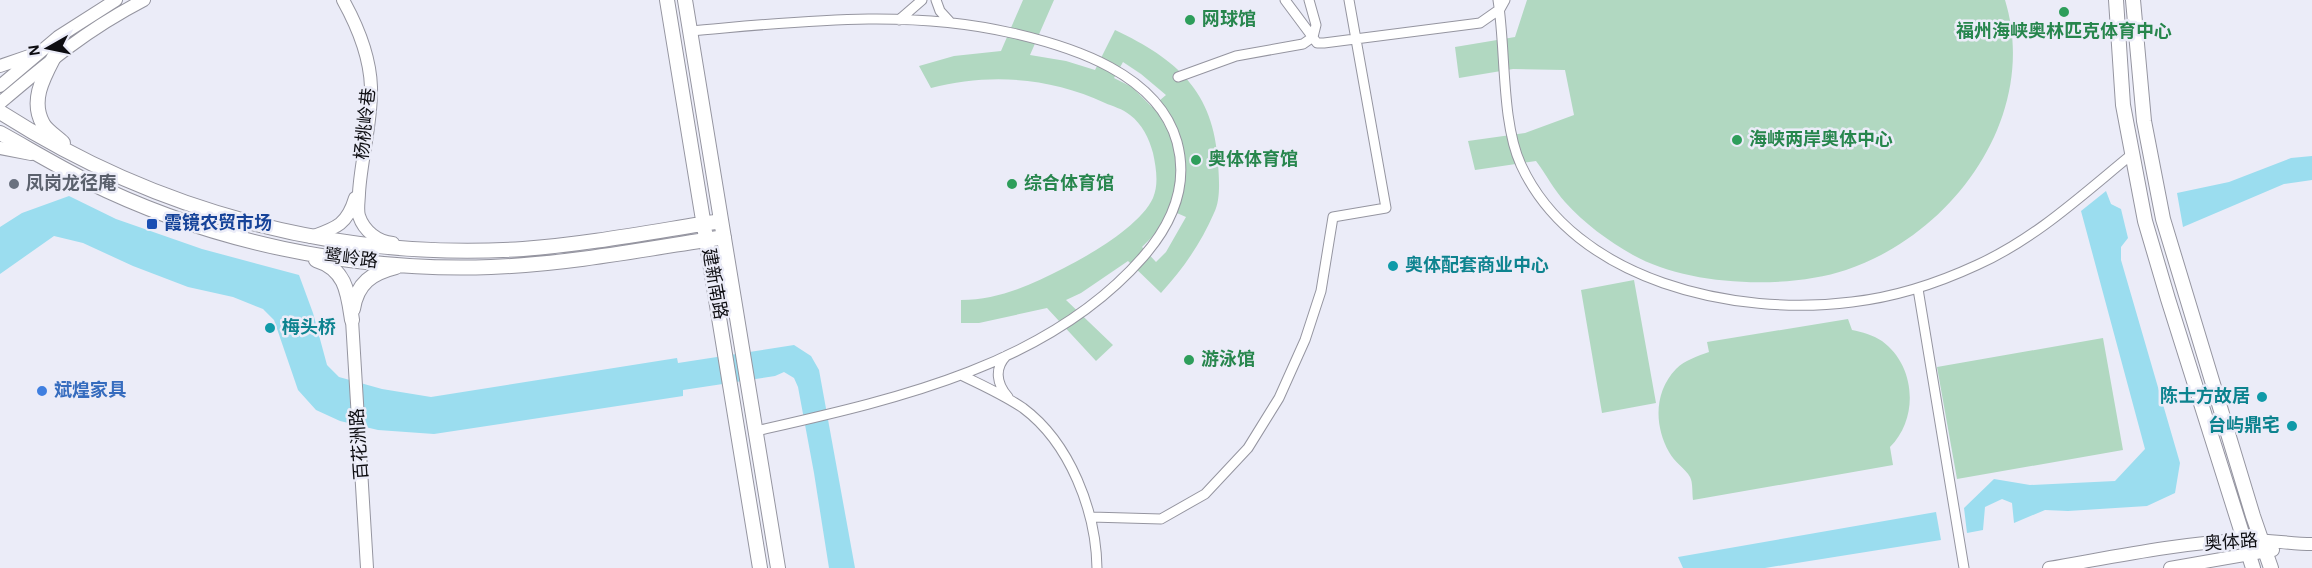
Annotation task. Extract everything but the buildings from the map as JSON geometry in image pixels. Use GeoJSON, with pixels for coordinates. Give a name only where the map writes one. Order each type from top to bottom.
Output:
{"type":"FeatureCollection","features":[{"type":"Feature","properties":{"kind":"main road","name":"建新南路"},"geometry":{"type":"LineString","coordinates":[[666,0],[760,568]]}},
{"type":"Feature","properties":{"kind":"main road","name":"建新南路"},"geometry":{"type":"LineString","coordinates":[[685,0],[778,568]]}},
{"type":"Feature","properties":{"kind":"main road"},"geometry":{"type":"LineString","coordinates":[[2116,0],[2121,82],[2131,155],[2142,206],[2157,264],[2250,561]]}},
{"type":"Feature","properties":{"kind":"main road"},"geometry":{"type":"LineString","coordinates":[[2133,0],[2144,121],[2163,219],[2271,568]]}},
{"type":"Feature","properties":{"kind":"main road"},"geometry":{"type":"LineString","coordinates":[[47,54],[37,95],[43,124],[83,161]]}},
{"type":"Feature","properties":{"kind":"main road","name":"鹭岭路"},"geometry":{"type":"LineString","coordinates":[[0,112],[83,161],[177,201],[226,217],[310,237],[363,245],[439,250],[526,249],[721,221]]}},
{"type":"Feature","properties":{"kind":"main road","name":"鹭岭路"},"geometry":{"type":"LineString","coordinates":[[0,132],[88,182],[156,210],[231,236],[335,258],[403,265],[457,267],[525,265],[611,255],[724,237]]}},
{"type":"Feature","properties":{"kind":"main road"},"geometry":{"type":"LineString","coordinates":[[286,249],[292,255],[324,262],[339,273],[347,287],[352,320]]}},
{"type":"Feature","properties":{"kind":"main road"},"geometry":{"type":"LineString","coordinates":[[352,320],[355,300],[364,282],[375,274],[403,265]]}},
{"type":"Feature","properties":{"kind":"street"},"geometry":{"type":"LineString","coordinates":[[0,102],[70,29],[116,0]]}},
{"type":"Feature","properties":{"kind":"street"},"geometry":{"type":"LineString","coordinates":[[0,86],[47,54],[144,0]]}},
{"type":"Feature","properties":{"kind":"street","name":"杨桃岭巷"},"geometry":{"type":"LineString","coordinates":[[343,0],[363,42],[371,86],[370,113],[360,182]]}},
{"type":"Feature","properties":{"kind":"street"},"geometry":{"type":"LineString","coordinates":[[899,20],[921,0]]}},
{"type":"Feature","properties":{"kind":"street"},"geometry":{"type":"LineString","coordinates":[[936,0],[940,11],[951,23]]}},
{"type":"Feature","properties":{"kind":"street"},"geometry":{"type":"LineString","coordinates":[[1285,0],[1317,43],[1480,23],[1505,0]]}},
{"type":"Feature","properties":{"kind":"street"},"geometry":{"type":"LineString","coordinates":[[1178,77],[1236,56],[1303,44],[1313,37],[1316,25],[1309,0]]}},
{"type":"Feature","properties":{"kind":"street"},"geometry":{"type":"LineString","coordinates":[[1091,517],[1161,519],[1205,494],[1248,447],[1279,398],[1305,340],[1321,291],[1333,217],[1386,208],[1349,0]]}},
{"type":"Feature","properties":{"kind":"street"},"geometry":{"type":"LineString","coordinates":[[1499,5],[1510,125],[1514,144],[1521,166],[1554,213],[1577,236],[1597,250],[1657,281],[1705,295],[1754,303],[1803,306],[1869,300],[1918,289],[2009,249],[2048,223],[2131,155]]}},
{"type":"Feature","properties":{"kind":"street"},"geometry":{"type":"LineString","coordinates":[[690,32],[811,20],[899,20],[951,23],[1011,32],[1057,46],[1106,66],[1132,82],[1158,105],[1171,124],[1180,153],[1181,182],[1175,209],[1151,248],[1131,271],[1091,305],[1037,340],[961,375],[849,410],[756,431]]}},
{"type":"Feature","properties":{"kind":"street"},"geometry":{"type":"LineString","coordinates":[[0,66],[47,54]]}},
{"type":"Feature","properties":{"kind":"street"},"geometry":{"type":"LineString","coordinates":[[0,148],[39,155]]}},
{"type":"Feature","properties":{"kind":"street"},"geometry":{"type":"LineString","coordinates":[[310,237],[343,223],[351,212],[360,182]]}},
{"type":"Feature","properties":{"kind":"street"},"geometry":{"type":"LineString","coordinates":[[360,182],[359,218],[371,235],[382,242],[418,245],[439,250]]}},
{"type":"Feature","properties":{"kind":"street"},"geometry":{"type":"LineString","coordinates":[[1918,289],[1964,568]]}},
{"type":"Feature","properties":{"kind":"street","name":"百花洲路"},"geometry":{"type":"LineString","coordinates":[[352,320],[367,568]]}},
{"type":"Feature","properties":{"kind":"street"},"geometry":{"type":"LineString","coordinates":[[1007,355],[1000,366],[998,379],[1002,391],[1009,399]]}},
{"type":"Feature","properties":{"kind":"street"},"geometry":{"type":"LineString","coordinates":[[961,375],[1009,399],[1032,416],[1061,451],[1077,479],[1091,517],[1097,568]]}},
{"type":"Feature","properties":{"kind":"street","name":"奥体路"},"geometry":{"type":"LineString","coordinates":[[2049,568],[2164,549],[2244,540],[2264,546],[2312,544]]}},
{"type":"Feature","properties":{"kind":"street","name":"奥体路"},"geometry":{"type":"LineString","coordinates":[[2170,568],[2250,561],[2264,546]]}},
{"type":"Feature","properties":{"kind":"green space"},"geometry":{"type":"Polygon","coordinates":[[[1023,0],[1054,0],[1030,55],[1066,61],[1095,70],[1115,30],[1157,53],[1174,66],[1200,97],[1209,116],[1218,163],[1218,202],[1203,235],[1177,275],[1161,293],[1128,261],[1081,293],[1066,300],[1113,345],[1096,361],[1047,308],[979,323],[961,323],[961,300],[988,297],[1027,286],[1087,255],[1138,219],[1153,198],[1156,187],[1155,164],[1149,142],[1138,123],[1124,111],[1084,94],[1019,80],[975,80],[931,88],[919,66],[954,56],[1001,51],[1023,0]],[[1123,62],[1114,78],[1132,87],[1152,107],[1166,95],[1141,74],[1123,62]],[[1170,210],[1155,234],[1142,247],[1156,262],[1166,252],[1186,217],[1170,210]]]}},
{"type":"Feature","properties":{"kind":"green space","name":"海峡两岸奥体中心"},"geometry":{"type":"Polygon","coordinates":[[[1527,0],[2005,0],[2013,43],[2010,86],[1999,126],[1979,165],[1953,199],[1921,229],[1885,253],[1846,270],[1795,280],[1738,282],[1709,279],[1655,265],[1614,244],[1572,210],[1536,161],[1475,170],[1468,141],[1525,133],[1574,115],[1565,70],[1513,69],[1459,78],[1455,47],[1515,37],[1527,0]]]}},
{"type":"Feature","properties":{"kind":"green space"},"geometry":{"type":"Polygon","coordinates":[[[1634,280],[1656,403],[1602,413],[1581,290],[1634,280]]]}},
{"type":"Feature","properties":{"kind":"green space"},"geometry":{"type":"Polygon","coordinates":[[[1848,319],[1852,330],[1879,339],[1893,352],[1902,364],[1907,378],[1910,392],[1909,407],[1906,422],[1890,447],[1893,465],[1693,500],[1691,479],[1669,452],[1659,420],[1660,398],[1676,369],[1687,361],[1709,352],[1707,342],[1848,319]]]}},
{"type":"Feature","properties":{"kind":"green space"},"geometry":{"type":"Polygon","coordinates":[[[2103,338],[2123,450],[1957,479],[1937,367],[2103,338]]]}},
{"type":"Feature","properties":{"kind":"water"},"geometry":{"type":"Polygon","coordinates":[[[2312,156],[2312,180],[2284,184],[2183,227],[2177,193],[2229,182],[2291,158],[2312,156]]]}},
{"type":"Feature","properties":{"kind":"water"},"geometry":{"type":"Polygon","coordinates":[[[2106,191],[2111,204],[2121,209],[2128,238],[2121,247],[2121,260],[2180,463],[2175,493],[2147,506],[2068,511],[2045,510],[2014,523],[2012,503],[2002,499],[1985,507],[1983,530],[1967,533],[1964,508],[1994,479],[2030,485],[2115,481],[2145,449],[2081,211],[2106,191]]]}},
{"type":"Feature","properties":{"kind":"water"},"geometry":{"type":"Polygon","coordinates":[[[69,196],[116,219],[202,249],[299,275],[313,313],[327,365],[339,377],[382,389],[431,397],[677,358],[678,363],[794,345],[811,356],[819,370],[855,568],[829,568],[798,387],[794,378],[784,372],[775,376],[683,390],[683,396],[434,434],[378,430],[340,421],[316,410],[298,390],[274,320],[263,309],[233,297],[188,287],[133,266],[83,243],[54,236],[0,274],[0,227],[22,213],[69,196]]]}},
{"type":"Feature","properties":{"kind":"water"},"geometry":{"type":"Polygon","coordinates":[[[1936,512],[1941,540],[1765,568],[1683,568],[1678,557],[1936,512]]]}},
{"type":"Feature","properties":{"kind":"place","name":"福州海峡奥林匹克体育中心"},"geometry":{"type":"Point","coordinates":[2064,12]}},
{"type":"Feature","properties":{"kind":"place","name":"网球馆"},"geometry":{"type":"Point","coordinates":[1190,20]}},
{"type":"Feature","properties":{"kind":"place","name":"海峡两岸奥体中心"},"geometry":{"type":"Point","coordinates":[1737,140]}},
{"type":"Feature","properties":{"kind":"place","name":"奥体体育馆"},"geometry":{"type":"Point","coordinates":[1196,160]}},
{"type":"Feature","properties":{"kind":"place","name":"凤岗龙径庵"},"geometry":{"type":"Point","coordinates":[14,184]}},
{"type":"Feature","properties":{"kind":"place","name":"综合体育馆"},"geometry":{"type":"Point","coordinates":[1012,184]}},
{"type":"Feature","properties":{"kind":"place","name":"霞镜农贸市场"},"geometry":{"type":"Point","coordinates":[152,224]}},
{"type":"Feature","properties":{"kind":"place","name":"奥体配套商业中心"},"geometry":{"type":"Point","coordinates":[1393,266]}},
{"type":"Feature","properties":{"kind":"place","name":"梅头桥"},"geometry":{"type":"Point","coordinates":[270,328]}},
{"type":"Feature","properties":{"kind":"place","name":"游泳馆"},"geometry":{"type":"Point","coordinates":[1189,360]}},
{"type":"Feature","properties":{"kind":"place","name":"斌煌家具"},"geometry":{"type":"Point","coordinates":[42,391]}},
{"type":"Feature","properties":{"kind":"place","name":"陈士方故居"},"geometry":{"type":"Point","coordinates":[2262,397]}},
{"type":"Feature","properties":{"kind":"place","name":"台屿鼎宅"},"geometry":{"type":"Point","coordinates":[2292,426]}}]}
